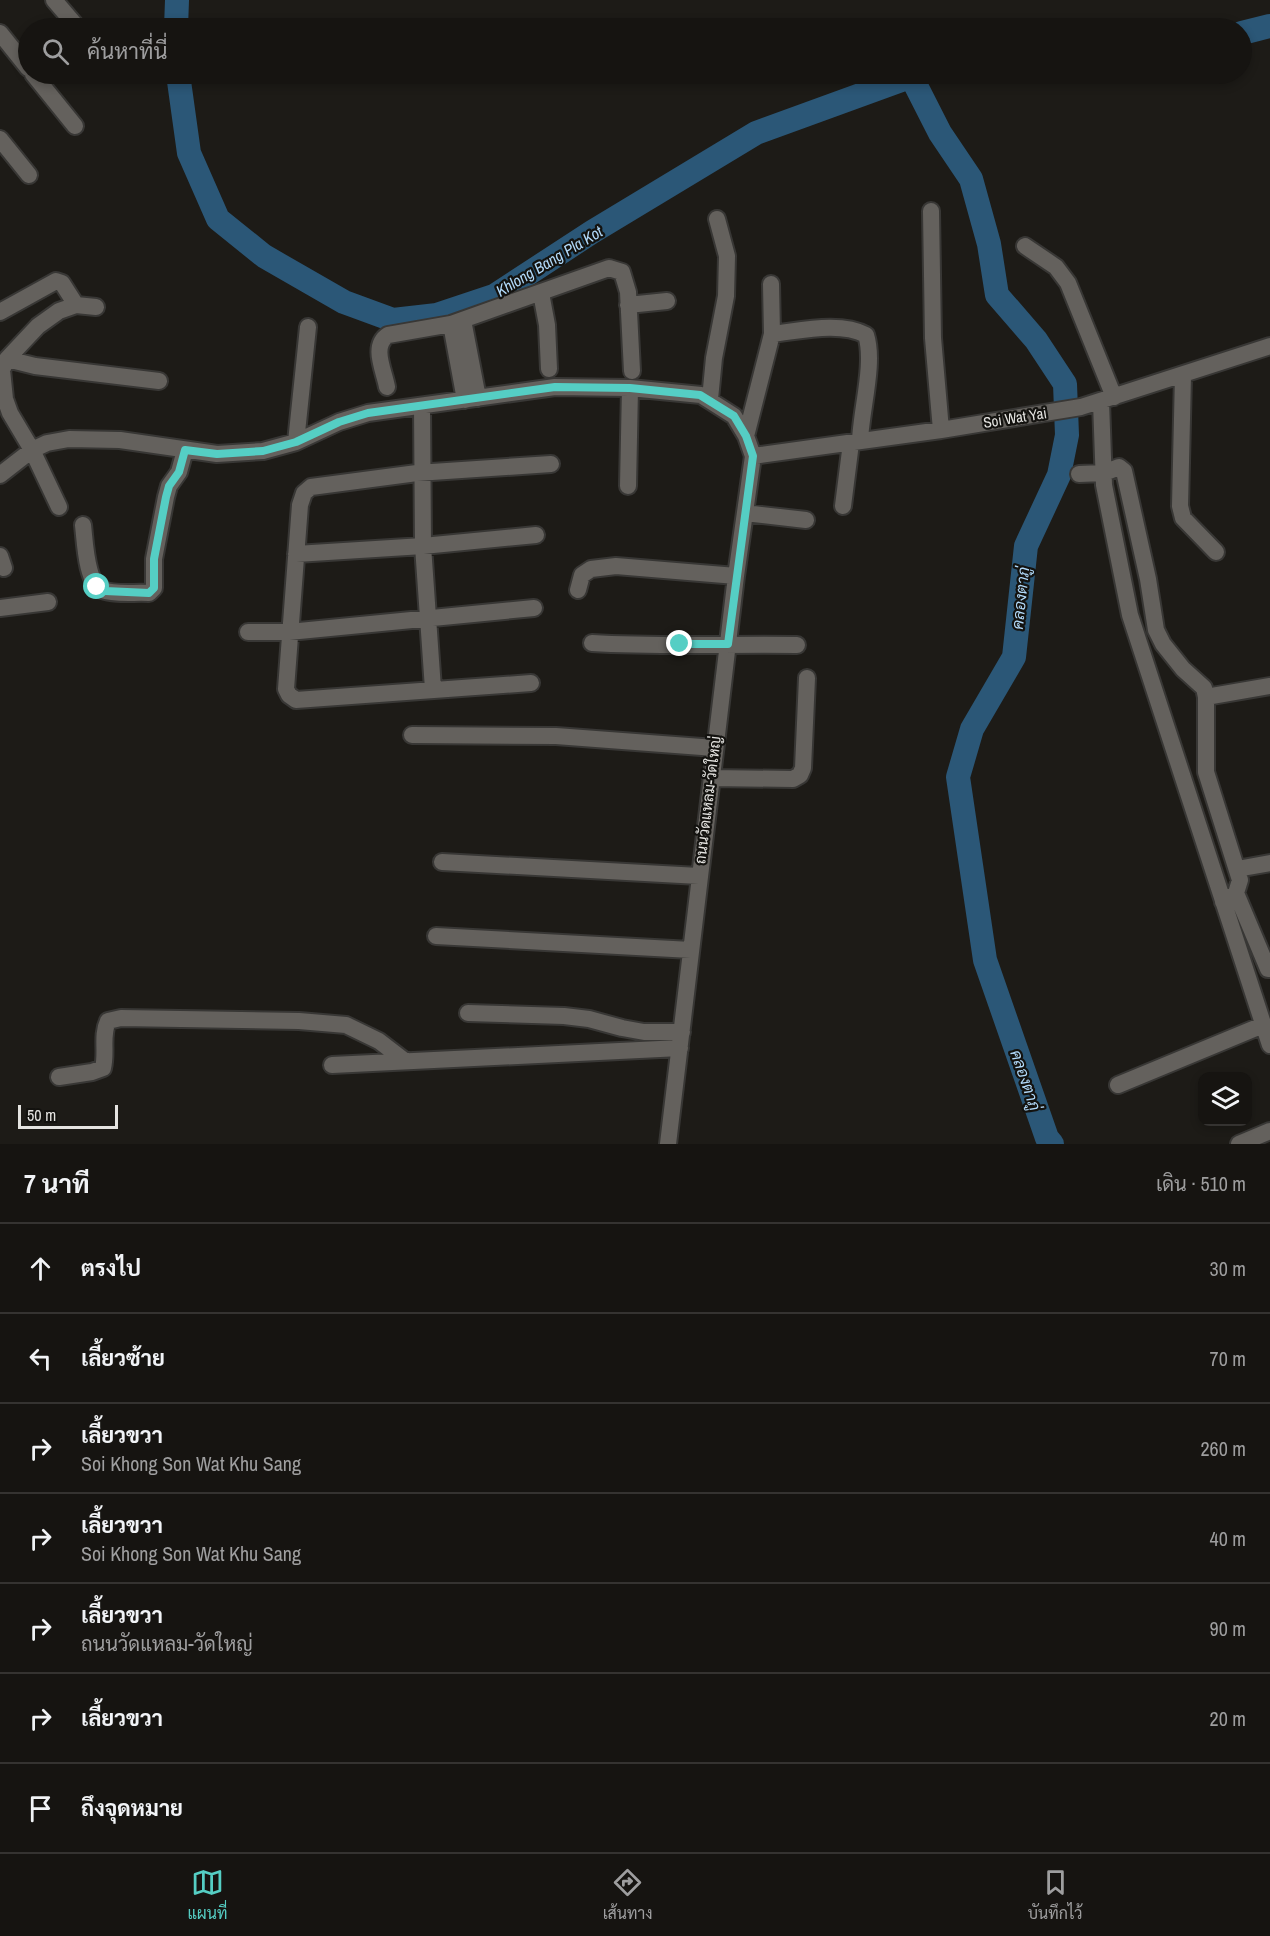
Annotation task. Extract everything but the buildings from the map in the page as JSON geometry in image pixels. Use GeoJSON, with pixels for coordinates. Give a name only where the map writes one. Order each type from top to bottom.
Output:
{"type":"FeatureCollection","features":[{"type":"Feature","properties":{"kind":"street"},"geometry":{"type":"LineString","coordinates":[[54,0],[69,18]]}},
{"type":"Feature","properties":{"kind":"street"},"geometry":{"type":"LineString","coordinates":[[0,33],[18,56]]}},
{"type":"Feature","properties":{"kind":"street"},"geometry":{"type":"LineString","coordinates":[[41,84],[75,126]]}},
{"type":"Feature","properties":{"kind":"street"},"geometry":{"type":"LineString","coordinates":[[0,139],[29,175]]}},
{"type":"Feature","properties":{"kind":"street"},"geometry":{"type":"LineString","coordinates":[[931,211],[933,338],[941,430]]}},
{"type":"Feature","properties":{"kind":"street"},"geometry":{"type":"LineString","coordinates":[[710,399],[714,358],[726,296],[727,256],[717,219]]}},
{"type":"Feature","properties":{"kind":"street"},"geometry":{"type":"LineString","coordinates":[[1025,246],[1056,267],[1068,283],[1108,399],[1104,485],[1130,615],[1229,897],[1246,977],[1270,1045]]}},
{"type":"Feature","properties":{"kind":"street"},"geometry":{"type":"LineString","coordinates":[[387,387],[378,347],[381,340],[388,335],[457,322],[609,268],[622,272],[628,292],[632,371]]}},
{"type":"Feature","properties":{"kind":"street"},"geometry":{"type":"LineString","coordinates":[[0,312],[56,281],[62,284],[76,305]]}},
{"type":"Feature","properties":{"kind":"street"},"geometry":{"type":"LineString","coordinates":[[746,436],[772,334],[771,284]]}},
{"type":"Feature","properties":{"kind":"street"},"geometry":{"type":"LineString","coordinates":[[541,293],[547,325],[549,369]]}},
{"type":"Feature","properties":{"kind":"street"},"geometry":{"type":"LineString","coordinates":[[628,305],[666,301]]}},
{"type":"Feature","properties":{"kind":"street"},"geometry":{"type":"LineString","coordinates":[[59,507],[32,450],[10,413],[5,399],[2,370],[7,359],[38,326],[59,310],[76,305],[96,307]]}},
{"type":"Feature","properties":{"kind":"street"},"geometry":{"type":"LineString","coordinates":[[457,322],[471,399]]}},
{"type":"Feature","properties":{"kind":"street"},"geometry":{"type":"LineString","coordinates":[[296,442],[308,327]]}},
{"type":"Feature","properties":{"kind":"street"},"geometry":{"type":"LineString","coordinates":[[772,334],[831,328],[858,331],[866,335],[868,377],[843,506]]}},
{"type":"Feature","properties":{"kind":"street","name":"Soi Wat Yai"},"geometry":{"type":"LineString","coordinates":[[753,456],[941,430],[1081,407],[1270,346]]}},
{"type":"Feature","properties":{"kind":"street"},"geometry":{"type":"LineString","coordinates":[[7,359],[35,366],[159,381]]}},
{"type":"Feature","properties":{"kind":"street"},"geometry":{"type":"LineString","coordinates":[[1183,375],[1180,506],[1183,518],[1216,552]]}},
{"type":"Feature","properties":{"kind":"street"},"geometry":{"type":"LineString","coordinates":[[0,475],[32,450],[47,443],[69,439],[120,440],[217,454],[263,451],[296,442],[339,422],[368,413],[555,387],[630,388],[700,395],[710,399],[734,416],[746,436],[753,456]]}},
{"type":"Feature","properties":{"kind":"street"},"geometry":{"type":"LineString","coordinates":[[628,486],[630,388]]}},
{"type":"Feature","properties":{"kind":"street"},"geometry":{"type":"LineString","coordinates":[[417,407],[423,546],[433,689]]}},
{"type":"Feature","properties":{"kind":"street"},"geometry":{"type":"LineString","coordinates":[[83,525],[87,559],[97,587],[105,591],[149,593],[154,588],[154,559],[166,497],[169,486],[179,472],[185,450]]}},
{"type":"Feature","properties":{"kind":"street","name":"ถนนวัดแหลม-วัดใหญ่"},"geometry":{"type":"LineString","coordinates":[[668,1144],[711,778],[753,456]]}},
{"type":"Feature","properties":{"kind":"street"},"geometry":{"type":"LineString","coordinates":[[531,683],[296,700],[289,695],[286,689],[289,632],[300,504],[304,492],[311,487],[551,464]]}},
{"type":"Feature","properties":{"kind":"street"},"geometry":{"type":"LineString","coordinates":[[1078,474],[1104,473],[1119,466],[1124,471],[1148,579],[1156,630],[1183,669],[1204,688],[1206,772],[1240,880],[1229,897]]}},
{"type":"Feature","properties":{"kind":"street"},"geometry":{"type":"LineString","coordinates":[[745,513],[806,520]]}},
{"type":"Feature","properties":{"kind":"street"},"geometry":{"type":"LineString","coordinates":[[296,554],[423,546],[536,535]]}},
{"type":"Feature","properties":{"kind":"street"},"geometry":{"type":"LineString","coordinates":[[578,590],[582,575],[591,569],[615,566],[736,576]]}},
{"type":"Feature","properties":{"kind":"street"},"geometry":{"type":"LineString","coordinates":[[0,608],[48,602]]}},
{"type":"Feature","properties":{"kind":"street"},"geometry":{"type":"LineString","coordinates":[[248,632],[289,632],[534,608]]}},
{"type":"Feature","properties":{"kind":"street"},"geometry":{"type":"LineString","coordinates":[[592,643],[639,646],[797,645]]}},
{"type":"Feature","properties":{"kind":"street"},"geometry":{"type":"LineString","coordinates":[[711,778],[793,779],[800,775],[803,768],[807,678]]}},
{"type":"Feature","properties":{"kind":"street"},"geometry":{"type":"LineString","coordinates":[[1206,697],[1270,686]]}},
{"type":"Feature","properties":{"kind":"street"},"geometry":{"type":"LineString","coordinates":[[412,735],[556,736],[715,748]]}},
{"type":"Feature","properties":{"kind":"street"},"geometry":{"type":"LineString","coordinates":[[442,862],[699,876]]}},
{"type":"Feature","properties":{"kind":"street"},"geometry":{"type":"LineString","coordinates":[[1237,869],[1270,863]]}},
{"type":"Feature","properties":{"kind":"street"},"geometry":{"type":"LineString","coordinates":[[1229,897],[1269,971],[1246,977]]}},
{"type":"Feature","properties":{"kind":"street"},"geometry":{"type":"LineString","coordinates":[[436,936],[691,950]]}},
{"type":"Feature","properties":{"kind":"street"},"geometry":{"type":"LineString","coordinates":[[468,1013],[589,1019],[681,1040]]}},
{"type":"Feature","properties":{"kind":"street"},"geometry":{"type":"LineString","coordinates":[[59,1077],[103,1068],[104,1030],[108,1021],[121,1018],[236,1019],[346,1025],[379,1041],[405,1061]]}},
{"type":"Feature","properties":{"kind":"street"},"geometry":{"type":"LineString","coordinates":[[1118,1086],[1263,1025]]}},
{"type":"Feature","properties":{"kind":"street"},"geometry":{"type":"LineString","coordinates":[[332,1065],[681,1040]]}},
{"type":"Feature","properties":{"kind":"street"},"geometry":{"type":"LineString","coordinates":[[1239,1144],[1270,1131]]}},
{"type":"Feature","properties":{"kind":"waterway","name":"Khlong Bang Pla Kot"},"geometry":{"type":"LineString","coordinates":[[176,18],[177,0]]}},
{"type":"Feature","properties":{"kind":"waterway","name":"Khlong Bang Pla Kot"},"geometry":{"type":"LineString","coordinates":[[1252,30],[1270,26]]}},
{"type":"Feature","properties":{"kind":"waterway","name":"Khlong Bang Pla Kot"},"geometry":{"type":"LineString","coordinates":[[179,84],[189,153],[218,219],[264,256],[344,302],[393,320],[437,315],[494,296],[592,232],[756,133],[891,84]]}},
{"type":"Feature","properties":{"kind":"waterway","name":"คลองตาภู่"},"geometry":{"type":"LineString","coordinates":[[915,84],[940,133],[971,179],[989,244],[997,295],[1036,340],[1065,384],[1067,435],[1059,475],[1026,546],[1014,657],[972,729],[958,777],[985,960],[1047,1138],[1052,1144]]}},
{"type":"Feature","properties":{"kind":"route"},"geometry":{"type":"LineString","coordinates":[[97,587],[105,591],[149,593],[154,588],[154,559],[166,497],[169,486],[179,472],[185,450],[217,454],[263,451],[296,442],[339,422],[368,413],[555,387],[630,388],[700,395],[710,399],[734,416],[746,436],[753,456],[728,644],[680,644]]}}]}
